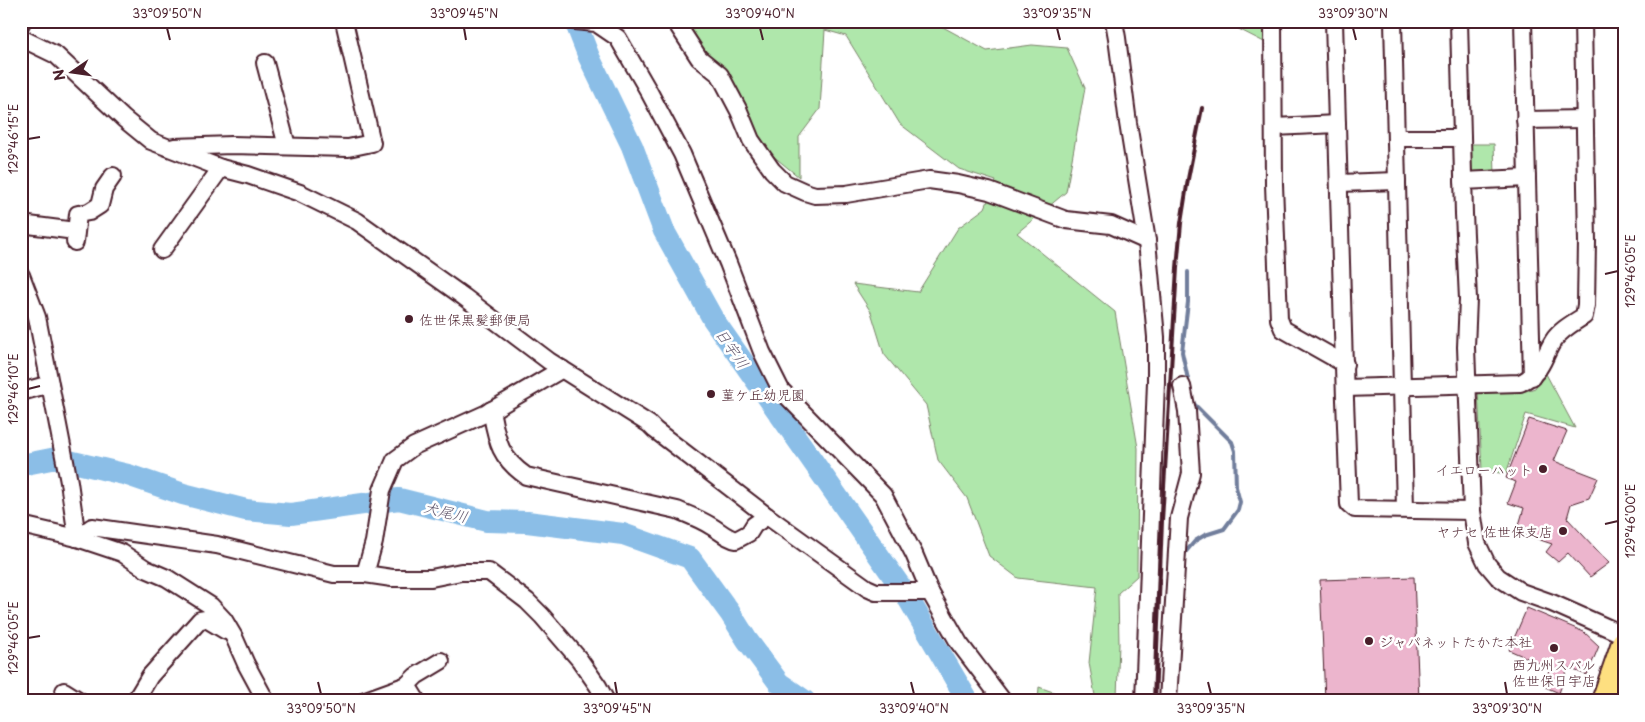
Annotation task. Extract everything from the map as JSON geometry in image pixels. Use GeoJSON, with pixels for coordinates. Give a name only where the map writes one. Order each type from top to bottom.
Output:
{"type":"FeatureCollection","features":[{"type":"Feature","properties":{"kind":"highway"},"geometry":{"type":"LineString","coordinates":[[1604,701],[1624,644]]}},
{"type":"Feature","properties":{"kind":"street"},"geometry":{"type":"LineString","coordinates":[[167,148],[232,144],[348,148],[372,143],[344,21]]}},
{"type":"Feature","properties":{"kind":"street"},"geometry":{"type":"LineString","coordinates":[[574,21],[596,23],[618,38],[682,154],[728,263],[762,352],[781,390],[883,495],[914,554],[925,592],[959,643],[1002,701]]}},
{"type":"Feature","properties":{"kind":"street"},"geometry":{"type":"LineString","coordinates":[[675,21],[699,58],[720,75],[739,111],[751,140],[772,170],[785,183],[815,195],[846,194],[928,180],[958,184],[989,191],[1066,220],[1111,225],[1147,241]]}},
{"type":"Feature","properties":{"kind":"street"},"geometry":{"type":"LineString","coordinates":[[1114,21],[1147,241],[1156,337],[1144,701]]}},
{"type":"Feature","properties":{"kind":"street"},"geometry":{"type":"LineString","coordinates":[[1273,21],[1279,319],[1283,329],[1345,364]]}},
{"type":"Feature","properties":{"kind":"street"},"geometry":{"type":"LineString","coordinates":[[1334,21],[1349,504],[1355,509],[1472,511]]}},
{"type":"Feature","properties":{"kind":"street"},"geometry":{"type":"LineString","coordinates":[[1393,21],[1405,509]]}},
{"type":"Feature","properties":{"kind":"street"},"geometry":{"type":"LineString","coordinates":[[1460,21],[1463,181],[1468,299],[1466,347],[1469,385],[1472,511],[1476,543],[1487,564],[1498,577],[1521,592],[1552,602],[1624,635]]}},
{"type":"Feature","properties":{"kind":"street"},"geometry":{"type":"LineString","coordinates":[[1523,21],[1532,377]]}},
{"type":"Feature","properties":{"kind":"street"},"geometry":{"type":"LineString","coordinates":[[1345,388],[1520,383],[1532,377],[1543,363],[1553,341],[1561,331],[1584,316],[1586,305],[1587,242],[1583,21]]}},
{"type":"Feature","properties":{"kind":"street"},"geometry":{"type":"LineString","coordinates":[[21,38],[56,55],[124,120],[151,141],[221,168],[300,193],[357,221],[562,369],[649,424],[767,516],[867,588],[876,592],[925,592]]}},
{"type":"Feature","properties":{"kind":"street"},"geometry":{"type":"LineString","coordinates":[[265,62],[287,146]]}},
{"type":"Feature","properties":{"kind":"street"},"geometry":{"type":"LineString","coordinates":[[1525,120],[1584,119]]}},
{"type":"Feature","properties":{"kind":"street"},"geometry":{"type":"LineString","coordinates":[[1274,126],[1337,124]]}},
{"type":"Feature","properties":{"kind":"street"},"geometry":{"type":"LineString","coordinates":[[1396,138],[1462,138]]}},
{"type":"Feature","properties":{"kind":"street"},"geometry":{"type":"LineString","coordinates":[[162,250],[221,168]]}},
{"type":"Feature","properties":{"kind":"street"},"geometry":{"type":"LineString","coordinates":[[1463,181],[1527,178]]}},
{"type":"Feature","properties":{"kind":"street"},"geometry":{"type":"LineString","coordinates":[[1339,183],[1397,181]]}},
{"type":"Feature","properties":{"kind":"street"},"geometry":{"type":"LineString","coordinates":[[21,224],[75,237],[78,214],[89,212],[100,206],[104,189],[114,183]]}},
{"type":"Feature","properties":{"kind":"street"},"geometry":{"type":"LineString","coordinates":[[21,275],[37,317],[69,482],[77,538]]}},
{"type":"Feature","properties":{"kind":"street"},"geometry":{"type":"LineString","coordinates":[[365,574],[374,542],[382,490],[396,460],[414,446],[491,410],[562,369]]}},
{"type":"Feature","properties":{"kind":"street"},"geometry":{"type":"LineString","coordinates":[[21,392],[50,384]]}},
{"type":"Feature","properties":{"kind":"street"},"geometry":{"type":"LineString","coordinates":[[1168,701],[1179,518],[1191,473],[1187,411],[1182,386]]}},
{"type":"Feature","properties":{"kind":"street"},"geometry":{"type":"LineString","coordinates":[[491,410],[501,451],[513,467],[526,476],[677,510],[697,518],[714,527],[728,538],[736,540],[749,533],[754,524],[767,516]]}},
{"type":"Feature","properties":{"kind":"street"},"geometry":{"type":"LineString","coordinates":[[21,525],[77,538],[122,553],[146,569],[167,578],[211,606],[224,620],[234,637],[266,701]]}},
{"type":"Feature","properties":{"kind":"street"},"geometry":{"type":"LineString","coordinates":[[77,538],[92,527],[217,545],[334,574],[365,574],[392,578],[431,578],[461,572],[489,572],[542,616],[579,659],[606,701]]}},
{"type":"Feature","properties":{"kind":"street"},"geometry":{"type":"LineString","coordinates":[[135,701],[150,676],[200,620],[206,619],[218,624],[234,637]]}},
{"type":"Feature","properties":{"kind":"street"},"geometry":{"type":"LineString","coordinates":[[364,701],[407,685],[416,676],[441,661]]}},
{"type":"Feature","properties":{"kind":"street"},"geometry":{"type":"LineString","coordinates":[[407,685],[417,701]]}},
{"type":"Feature","properties":{"kind":"street"},"geometry":{"type":"LineString","coordinates":[[64,691],[80,701]]}},
{"type":"Feature","properties":{"kind":"green space"},"geometry":{"type":"Polygon","coordinates":[[[678,21],[932,21],[987,51],[1032,45],[1067,48],[1085,88],[1066,192],[1017,233],[1115,312],[1138,448],[1137,576],[1118,593],[1117,697],[1120,701],[1096,701],[1089,663],[1097,587],[1018,578],[989,556],[967,498],[938,460],[926,405],[884,354],[871,312],[853,284],[918,292],[958,228],[985,208],[996,181],[959,169],[900,124],[846,36],[825,30],[820,109],[799,137],[799,177],[772,155],[717,88],[678,21]]]}},
{"type":"Feature","properties":{"kind":"green space"},"geometry":{"type":"Polygon","coordinates":[[[1223,21],[1268,21],[1268,44],[1223,21]]]}},
{"type":"Feature","properties":{"kind":"green space"},"geometry":{"type":"Polygon","coordinates":[[[1467,144],[1494,144],[1495,174],[1468,175],[1467,144]]]}},
{"type":"Feature","properties":{"kind":"green space"},"geometry":{"type":"Polygon","coordinates":[[[1545,372],[1575,428],[1526,414],[1506,474],[1482,470],[1478,390],[1526,391],[1535,388],[1545,372]]]}},
{"type":"Feature","properties":{"kind":"green space"},"geometry":{"type":"Polygon","coordinates":[[[1039,687],[1078,701],[1038,701],[1039,687]]]}},
{"type":"Feature","properties":{"kind":"building"},"geometry":{"type":"Polygon","coordinates":[[[1529,419],[1567,431],[1554,461],[1598,478],[1589,498],[1571,504],[1567,518],[1609,563],[1590,577],[1568,553],[1558,562],[1546,552],[1552,544],[1517,532],[1524,508],[1508,503],[1516,482],[1506,478],[1529,419]]]}},
{"type":"Feature","properties":{"kind":"building","name":"ジャパネットたかた本社"},"geometry":{"type":"Polygon","coordinates":[[[1414,577],[1419,701],[1325,701],[1320,580],[1414,577]]]}},
{"type":"Feature","properties":{"kind":"building","name":"西九州スバル 佐世保日宇店"},"geometry":{"type":"Polygon","coordinates":[[[1527,608],[1584,632],[1599,646],[1587,675],[1568,668],[1559,693],[1543,686],[1550,668],[1509,650],[1527,608]]]}},
{"type":"Feature","properties":{"kind":"waterway","name":"日宇川"},"geometry":{"type":"LineString","coordinates":[[575,21],[589,57],[632,146],[664,231],[713,319],[905,593],[968,701]]}},
{"type":"Feature","properties":{"kind":"waterway"},"geometry":{"type":"LineString","coordinates":[[1188,272],[1188,302],[1182,352],[1189,384]]}},
{"type":"Feature","properties":{"kind":"waterway"},"geometry":{"type":"LineString","coordinates":[[1183,555],[1195,541],[1205,535],[1224,529],[1238,510],[1240,502],[1236,487],[1235,451],[1232,442],[1193,401]]}},
{"type":"Feature","properties":{"kind":"waterway","name":"犬尾川"},"geometry":{"type":"LineString","coordinates":[[21,465],[56,458],[128,475],[183,494],[246,510],[291,514],[399,499],[487,521],[527,522],[623,534],[690,558],[779,683],[805,701]]}},
{"type":"Feature","properties":{"kind":"railway"},"geometry":{"type":"LineString","coordinates":[[1155,701],[1162,521],[1177,268],[1181,223],[1202,108]]}},
{"type":"Feature","properties":{"kind":"place","name":"佐世保黒髪郵便局"},"geometry":{"type":"Point","coordinates":[409,319]}},
{"type":"Feature","properties":{"kind":"place","name":"菫ケ丘幼児園"},"geometry":{"type":"Point","coordinates":[711,394]}},
{"type":"Feature","properties":{"kind":"place","name":"イエローハット"},"geometry":{"type":"Point","coordinates":[1543,469]}},
{"type":"Feature","properties":{"kind":"place","name":"ヤナセ 佐世保支店"},"geometry":{"type":"Point","coordinates":[1563,531]}},
{"type":"Feature","properties":{"kind":"place","name":"ジャパネットたかた本社"},"geometry":{"type":"Point","coordinates":[1369,641]}},
{"type":"Feature","properties":{"kind":"place","name":"西九州スバル 佐世保日宇店"},"geometry":{"type":"Point","coordinates":[1554,648]}}]}
